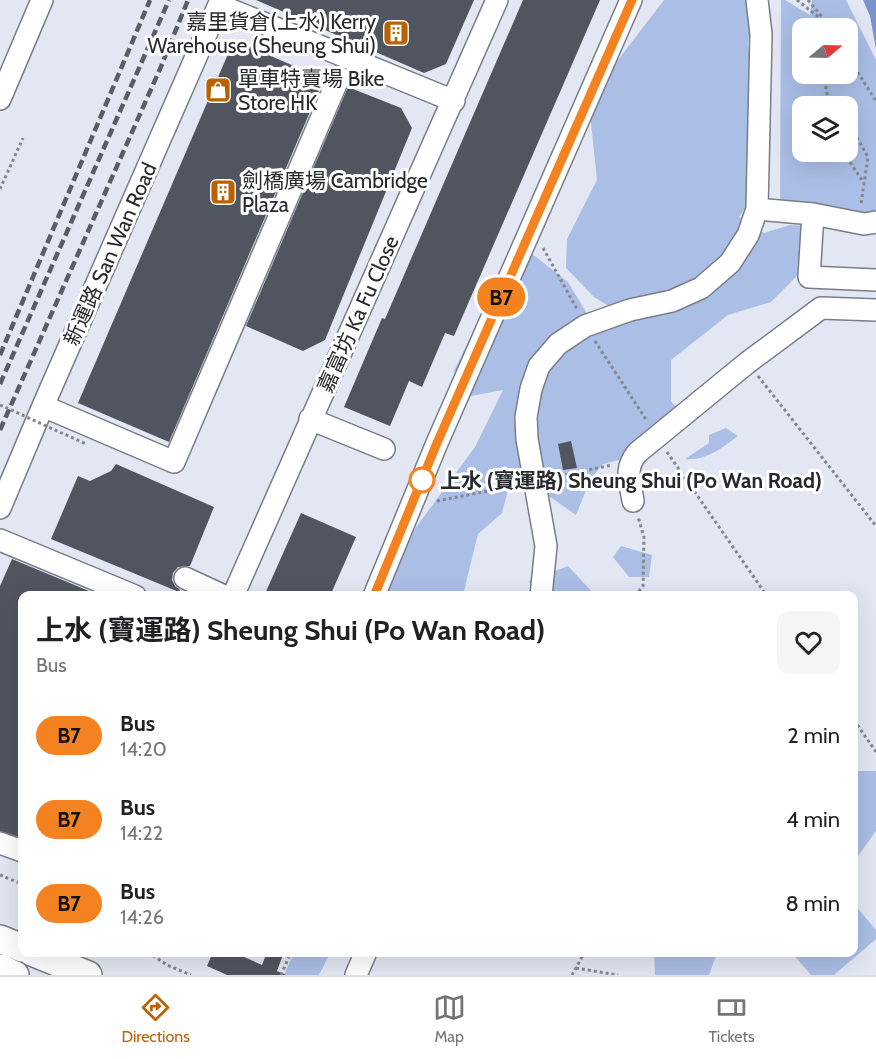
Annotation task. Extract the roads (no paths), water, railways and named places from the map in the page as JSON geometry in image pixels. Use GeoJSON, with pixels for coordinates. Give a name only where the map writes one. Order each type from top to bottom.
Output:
{"type":"FeatureCollection","features":[{"type":"Feature","properties":{"kind":"main road"},"geometry":{"type":"LineString","coordinates":[[0,939],[18,946]]}},
{"type":"Feature","properties":{"kind":"main road"},"geometry":{"type":"LineString","coordinates":[[44,957],[88,975]]}},
{"type":"Feature","properties":{"kind":"main road"},"geometry":{"type":"LineString","coordinates":[[0,968],[15,975]]}},
{"type":"Feature","properties":{"kind":"street"},"geometry":{"type":"LineString","coordinates":[[0,99],[42,0]]}},
{"type":"Feature","properties":{"kind":"street","name":"嘉富坊 Ka Fu Close"},"geometry":{"type":"LineString","coordinates":[[235,591],[497,0]]}},
{"type":"Feature","properties":{"kind":"street"},"geometry":{"type":"LineString","coordinates":[[376,591],[437,443],[632,0]]}},
{"type":"Feature","properties":{"kind":"street"},"geometry":{"type":"LineString","coordinates":[[542,591],[546,546],[527,440],[526,417],[531,389],[539,366],[558,344],[585,326],[630,310],[672,301],[701,288],[729,263],[748,235],[756,209],[761,34],[757,0]]}},
{"type":"Feature","properties":{"kind":"street"},"geometry":{"type":"LineString","coordinates":[[220,2],[454,101]]}},
{"type":"Feature","properties":{"kind":"street","name":"新運路 San Wan Road"},"geometry":{"type":"LineString","coordinates":[[0,508],[220,2]]}},
{"type":"Feature","properties":{"kind":"street"},"geometry":{"type":"LineString","coordinates":[[43,406],[174,462],[339,77]]}},
{"type":"Feature","properties":{"kind":"street"},"geometry":{"type":"LineString","coordinates":[[756,209],[813,214],[864,224],[876,222]]}},
{"type":"Feature","properties":{"kind":"street"},"geometry":{"type":"LineString","coordinates":[[813,214],[809,277],[876,280]]}},
{"type":"Feature","properties":{"kind":"street"},"geometry":{"type":"LineString","coordinates":[[633,501],[628,472],[630,462],[637,453],[747,363],[821,308],[876,309]]}},
{"type":"Feature","properties":{"kind":"street"},"geometry":{"type":"LineString","coordinates":[[310,419],[384,449]]}},
{"type":"Feature","properties":{"kind":"street"},"geometry":{"type":"LineString","coordinates":[[0,540],[123,591]]}},
{"type":"Feature","properties":{"kind":"street"},"geometry":{"type":"LineString","coordinates":[[185,578],[213,591]]}},
{"type":"Feature","properties":{"kind":"street"},"geometry":{"type":"LineString","coordinates":[[0,843],[18,850]]}},
{"type":"Feature","properties":{"kind":"street"},"geometry":{"type":"LineString","coordinates":[[356,975],[364,957]]}},
{"type":"Feature","properties":{"kind":"railway"},"geometry":{"type":"LineString","coordinates":[[0,355],[150,0]]}},
{"type":"Feature","properties":{"kind":"railway"},"geometry":{"type":"LineString","coordinates":[[0,384],[169,0]]}},
{"type":"Feature","properties":{"kind":"railway"},"geometry":{"type":"LineString","coordinates":[[0,430],[160,69],[188,0]]}},
{"type":"Feature","properties":{"kind":"place","name":"嘉里貨倉(上水) Kerry Warehouse (Sheung Shui)"},"geometry":{"type":"Point","coordinates":[396,33]}},
{"type":"Feature","properties":{"kind":"place","name":"單車特賣場 Bike Store HK"},"geometry":{"type":"Point","coordinates":[218,90]}},
{"type":"Feature","properties":{"kind":"place","name":"劍橋廣場 Cambridge Plaza"},"geometry":{"type":"Point","coordinates":[223,192]}},
{"type":"Feature","properties":{"kind":"place","name":"上水 (寶運路) Sheung Shui (Po Wan Road)"},"geometry":{"type":"Point","coordinates":[422,480]}}]}
